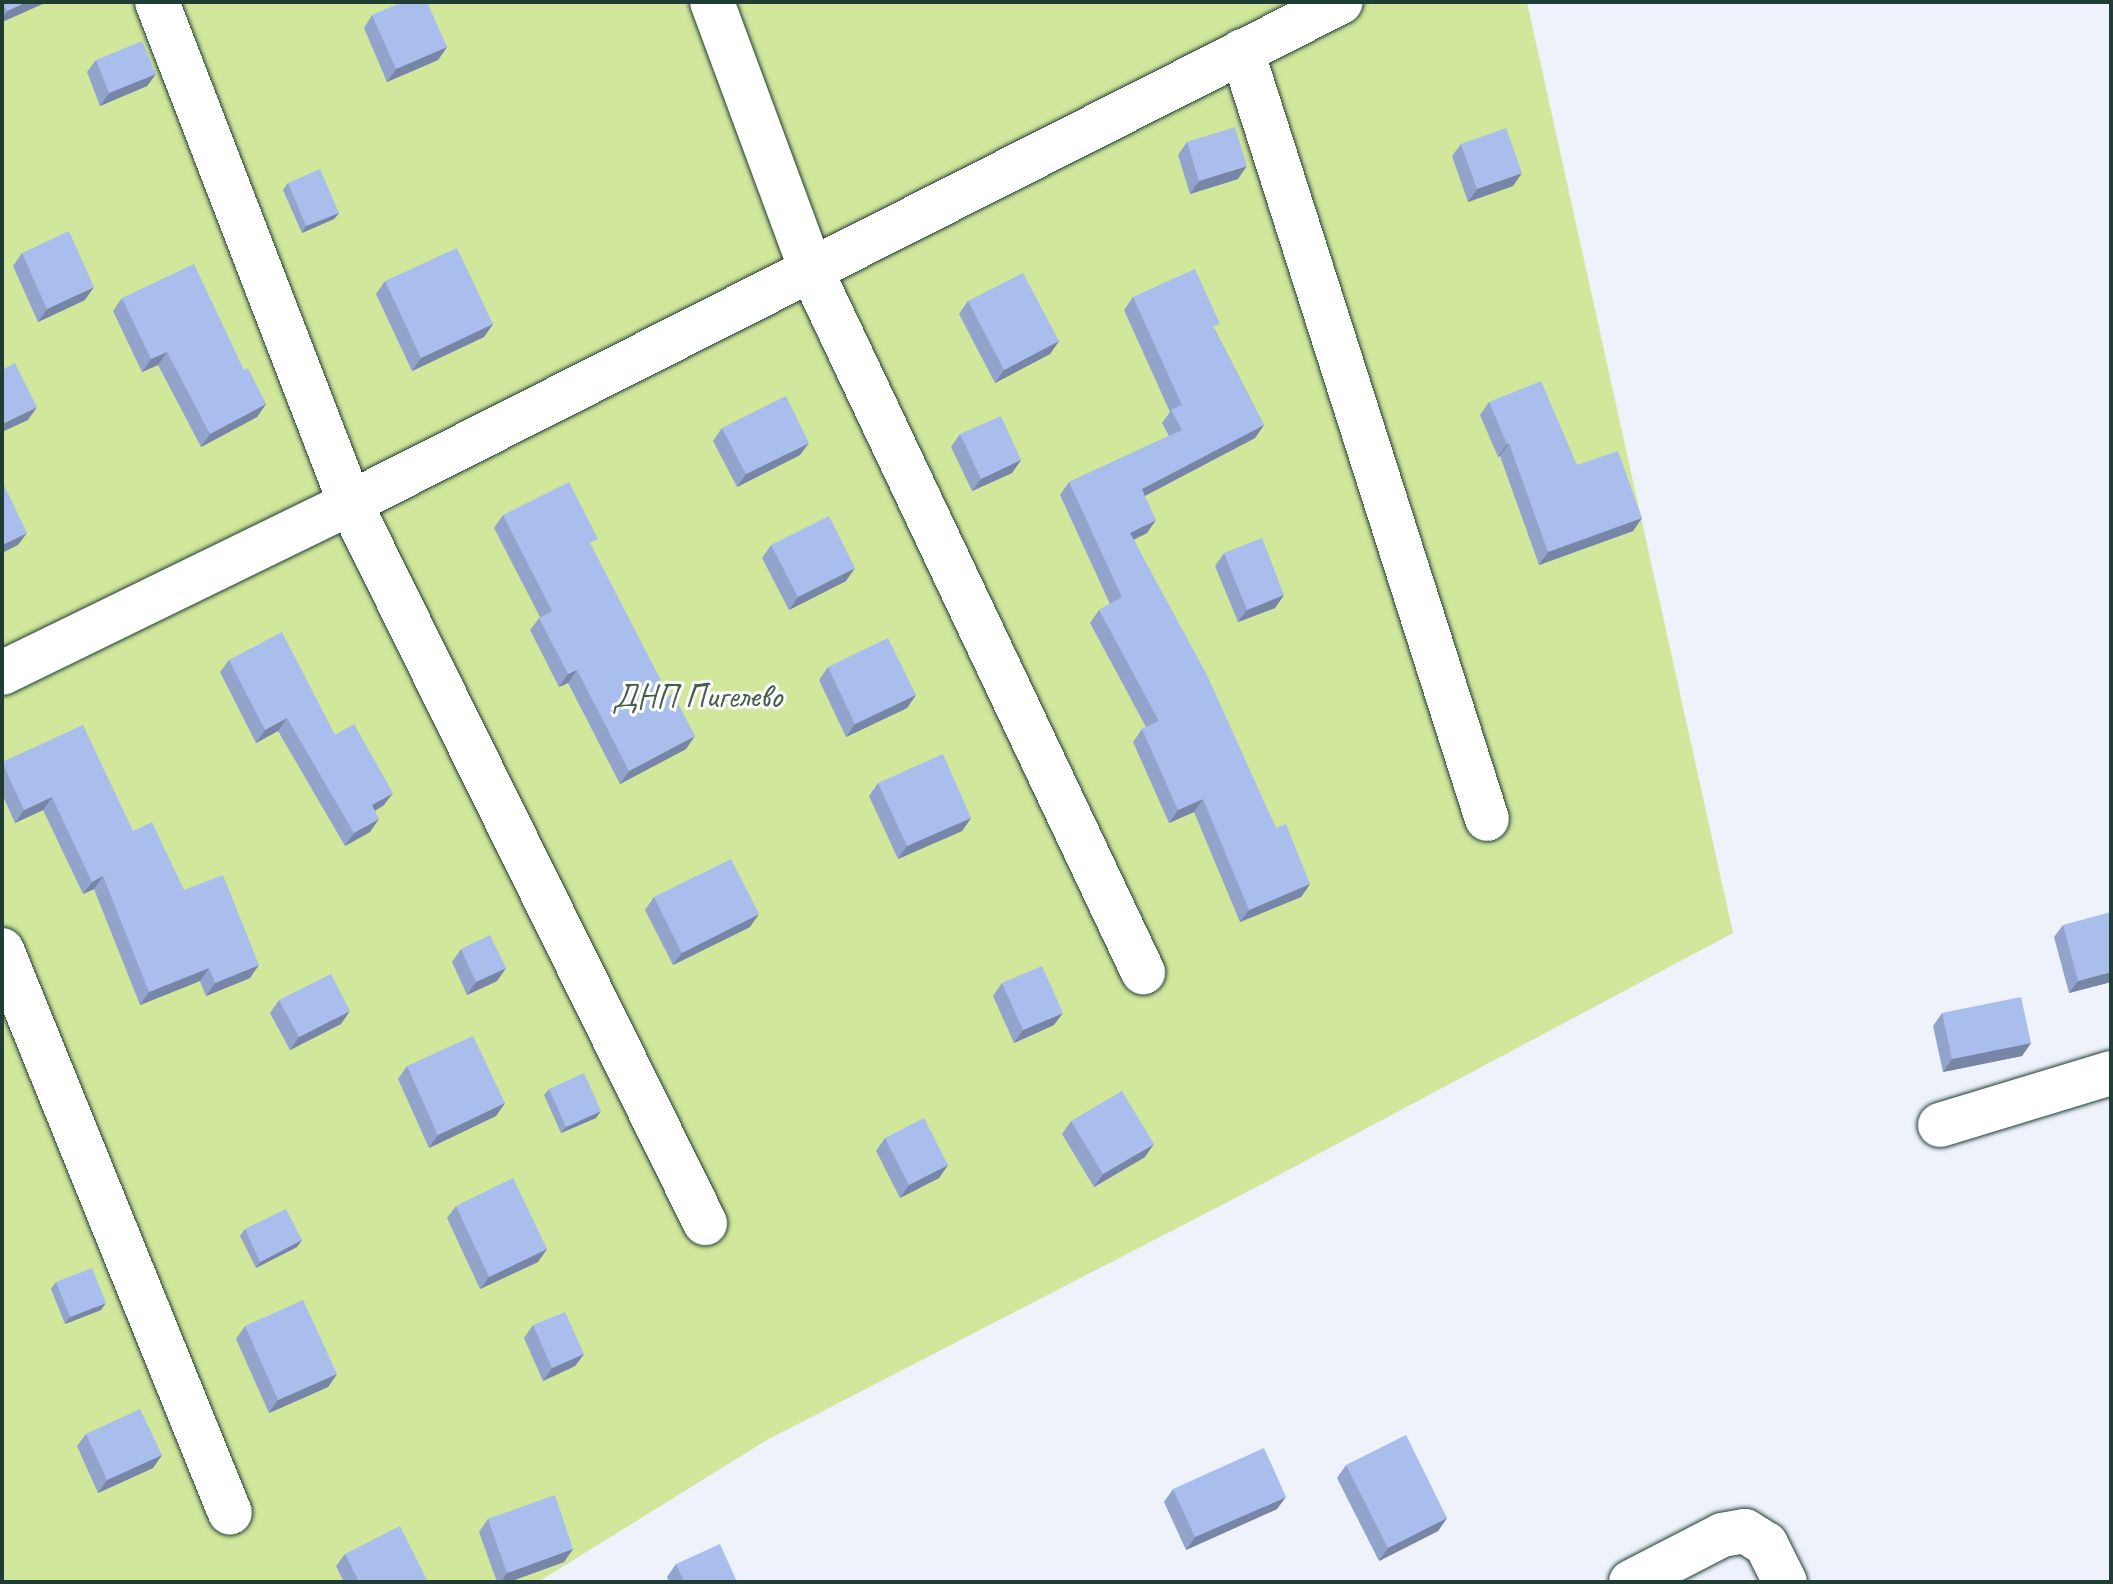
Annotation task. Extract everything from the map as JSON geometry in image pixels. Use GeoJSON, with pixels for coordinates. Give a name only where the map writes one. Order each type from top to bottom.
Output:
{"type":"FeatureCollection","features":[{"type":"Feature","properties":{"kind":"street"},"geometry":{"type":"LineString","coordinates":[[157,2],[350,503],[705,1223]]}},
{"type":"Feature","properties":{"kind":"street"},"geometry":{"type":"LineString","coordinates":[[712,2],[811,270],[1143,972]]}},
{"type":"Feature","properties":{"kind":"street"},"geometry":{"type":"LineString","coordinates":[[2,673],[350,503],[1242,51],[1277,16],[1341,2]]}},
{"type":"Feature","properties":{"kind":"street"},"geometry":{"type":"LineString","coordinates":[[1242,51],[1487,819]]}},
{"type":"Feature","properties":{"kind":"street"},"geometry":{"type":"LineString","coordinates":[[2,950],[230,1513]]}},
{"type":"Feature","properties":{"kind":"street"},"geometry":{"type":"LineString","coordinates":[[1940,1125],[2111,1073]]}},
{"type":"Feature","properties":{"kind":"street"},"geometry":{"type":"LineString","coordinates":[[1631,1582],[1722,1535],[1745,1531],[1766,1544],[1785,1582]]}},
{"type":"Feature","properties":{"kind":"green space","name":"ДНП Пигелево"},"geometry":{"type":"Polygon","coordinates":[[[2,2],[1527,2],[1733,933],[1247,1192],[767,1440],[538,1582],[2,1582],[2,2]]]}},
{"type":"Feature","properties":{"kind":"building"},"geometry":{"type":"Polygon","coordinates":[[[3,2],[27,2],[7,11],[3,2]]]}},
{"type":"Feature","properties":{"kind":"building"},"geometry":{"type":"Polygon","coordinates":[[[403,2],[427,2],[447,47],[396,69],[372,15],[403,2]]]}},
{"type":"Feature","properties":{"kind":"building"},"geometry":{"type":"Polygon","coordinates":[[[142,41],[156,74],[109,93],[96,60],[142,41]]]}},
{"type":"Feature","properties":{"kind":"building"},"geometry":{"type":"Polygon","coordinates":[[[1235,127],[1247,166],[1199,181],[1187,142],[1235,127]]]}},
{"type":"Feature","properties":{"kind":"building"},"geometry":{"type":"Polygon","coordinates":[[[1506,128],[1522,173],[1477,189],[1461,144],[1506,128]]]}},
{"type":"Feature","properties":{"kind":"building"},"geometry":{"type":"Polygon","coordinates":[[[320,169],[339,213],[306,226],[288,183],[320,169]]]}},
{"type":"Feature","properties":{"kind":"building"},"geometry":{"type":"Polygon","coordinates":[[[69,231],[94,287],[47,309],[22,253],[69,231]]]}},
{"type":"Feature","properties":{"kind":"building"},"geometry":{"type":"Polygon","coordinates":[[[457,248],[493,324],[421,358],[385,281],[457,248]]]}},
{"type":"Feature","properties":{"kind":"building"},"geometry":{"type":"Polygon","coordinates":[[[194,264],[244,370],[248,368],[266,404],[210,434],[167,352],[151,359],[122,298],[194,264]]]}},
{"type":"Feature","properties":{"kind":"building"},"geometry":{"type":"Polygon","coordinates":[[[1195,269],[1220,324],[1213,327],[1264,425],[1142,489],[1156,520],[1130,533],[1207,675],[1276,828],[1286,824],[1310,884],[1249,910],[1203,799],[1178,810],[1142,729],[1159,721],[1099,610],[1122,597],[1069,482],[1182,430],[1171,410],[1182,405],[1133,297],[1195,269]]]}},
{"type":"Feature","properties":{"kind":"building"},"geometry":{"type":"Polygon","coordinates":[[[1023,273],[1059,341],[1004,370],[968,301],[1023,273]]]}},
{"type":"Feature","properties":{"kind":"building"},"geometry":{"type":"Polygon","coordinates":[[[15,363],[37,407],[2,424],[2,370],[15,363]]]}},
{"type":"Feature","properties":{"kind":"building"},"geometry":{"type":"Polygon","coordinates":[[[1541,381],[1577,465],[1618,451],[1642,518],[1548,552],[1509,443],[1489,402],[1541,381]]]}},
{"type":"Feature","properties":{"kind":"building"},"geometry":{"type":"Polygon","coordinates":[[[786,396],[809,443],[746,474],[722,428],[786,396]]]}},
{"type":"Feature","properties":{"kind":"building"},"geometry":{"type":"Polygon","coordinates":[[[1001,416],[1021,460],[981,479],[960,434],[1001,416]]]}},
{"type":"Feature","properties":{"kind":"building"},"geometry":{"type":"Polygon","coordinates":[[[569,482],[598,539],[590,543],[669,696],[673,694],[695,736],[629,771],[577,670],[568,674],[539,618],[552,611],[503,515],[569,482]]]}},
{"type":"Feature","properties":{"kind":"building"},"geometry":{"type":"Polygon","coordinates":[[[2,486],[27,533],[2,545],[2,486]]]}},
{"type":"Feature","properties":{"kind":"building"},"geometry":{"type":"Polygon","coordinates":[[[829,516],[855,568],[798,597],[771,545],[829,516]]]}},
{"type":"Feature","properties":{"kind":"building"},"geometry":{"type":"Polygon","coordinates":[[[1262,538],[1284,595],[1247,610],[1224,553],[1262,538]]]}},
{"type":"Feature","properties":{"kind":"building"},"geometry":{"type":"Polygon","coordinates":[[[282,632],[335,735],[354,724],[393,793],[372,805],[379,819],[354,833],[287,718],[265,730],[229,660],[282,632]]]}},
{"type":"Feature","properties":{"kind":"building"},"geometry":{"type":"Polygon","coordinates":[[[888,638],[916,695],[855,724],[828,667],[888,638]]]}},
{"type":"Feature","properties":{"kind":"building"},"geometry":{"type":"Polygon","coordinates":[[[83,725],[133,831],[152,822],[184,890],[223,875],[259,965],[215,983],[209,968],[149,992],[103,876],[92,882],[52,797],[24,810],[2,762],[83,725]]]}},
{"type":"Feature","properties":{"kind":"building"},"geometry":{"type":"Polygon","coordinates":[[[943,754],[971,818],[907,846],[878,783],[943,754]]]}},
{"type":"Feature","properties":{"kind":"building"},"geometry":{"type":"Polygon","coordinates":[[[731,859],[759,914],[682,953],[654,897],[731,859]]]}},
{"type":"Feature","properties":{"kind":"building"},"geometry":{"type":"Polygon","coordinates":[[[2111,912],[2111,972],[2078,981],[2063,925],[2111,912]]]}},
{"type":"Feature","properties":{"kind":"building"},"geometry":{"type":"Polygon","coordinates":[[[490,935],[506,968],[476,982],[461,949],[490,935]]]}},
{"type":"Feature","properties":{"kind":"building"},"geometry":{"type":"Polygon","coordinates":[[[1042,966],[1063,1013],[1023,1030],[1002,983],[1042,966]]]}},
{"type":"Feature","properties":{"kind":"building"},"geometry":{"type":"Polygon","coordinates":[[[331,974],[350,1011],[299,1037],[279,1000],[331,974]]]}},
{"type":"Feature","properties":{"kind":"building"},"geometry":{"type":"Polygon","coordinates":[[[2021,997],[2031,1043],[1952,1059],[1942,1013],[2021,997]]]}},
{"type":"Feature","properties":{"kind":"building"},"geometry":{"type":"Polygon","coordinates":[[[473,1036],[505,1103],[438,1135],[407,1066],[473,1036]]]}},
{"type":"Feature","properties":{"kind":"building"},"geometry":{"type":"Polygon","coordinates":[[[584,1073],[601,1111],[566,1127],[549,1089],[584,1073]]]}},
{"type":"Feature","properties":{"kind":"building"},"geometry":{"type":"Polygon","coordinates":[[[1122,1091],[1154,1144],[1103,1174],[1071,1121],[1122,1091]]]}},
{"type":"Feature","properties":{"kind":"building"},"geometry":{"type":"Polygon","coordinates":[[[924,1118],[948,1165],[909,1185],[885,1138],[924,1118]]]}},
{"type":"Feature","properties":{"kind":"building"},"geometry":{"type":"Polygon","coordinates":[[[513,1178],[547,1249],[489,1277],[456,1206],[513,1178]]]}},
{"type":"Feature","properties":{"kind":"building"},"geometry":{"type":"Polygon","coordinates":[[[286,1209],[302,1240],[260,1262],[245,1229],[286,1209]]]}},
{"type":"Feature","properties":{"kind":"building"},"geometry":{"type":"Polygon","coordinates":[[[92,1268],[106,1303],[70,1317],[56,1282],[92,1268]]]}},
{"type":"Feature","properties":{"kind":"building"},"geometry":{"type":"Polygon","coordinates":[[[303,1300],[337,1374],[278,1400],[245,1326],[303,1300]]]}},
{"type":"Feature","properties":{"kind":"building"},"geometry":{"type":"Polygon","coordinates":[[[565,1312],[584,1354],[552,1368],[533,1325],[565,1312]]]}},
{"type":"Feature","properties":{"kind":"building"},"geometry":{"type":"Polygon","coordinates":[[[140,1409],[162,1455],[107,1480],[86,1434],[140,1409]]]}},
{"type":"Feature","properties":{"kind":"building"},"geometry":{"type":"Polygon","coordinates":[[[1406,1435],[1447,1518],[1388,1548],[1346,1465],[1406,1435]]]}},
{"type":"Feature","properties":{"kind":"building"},"geometry":{"type":"Polygon","coordinates":[[[1264,1448],[1286,1497],[1195,1537],[1173,1489],[1264,1448]]]}},
{"type":"Feature","properties":{"kind":"building"},"geometry":{"type":"Polygon","coordinates":[[[555,1495],[573,1549],[507,1573],[488,1519],[555,1495]]]}},
{"type":"Feature","properties":{"kind":"building"},"geometry":{"type":"Polygon","coordinates":[[[400,1526],[428,1582],[359,1582],[345,1554],[400,1526]]]}},
{"type":"Feature","properties":{"kind":"building"},"geometry":{"type":"Polygon","coordinates":[[[720,1544],[737,1582],[684,1582],[676,1564],[720,1544]]]}}]}
